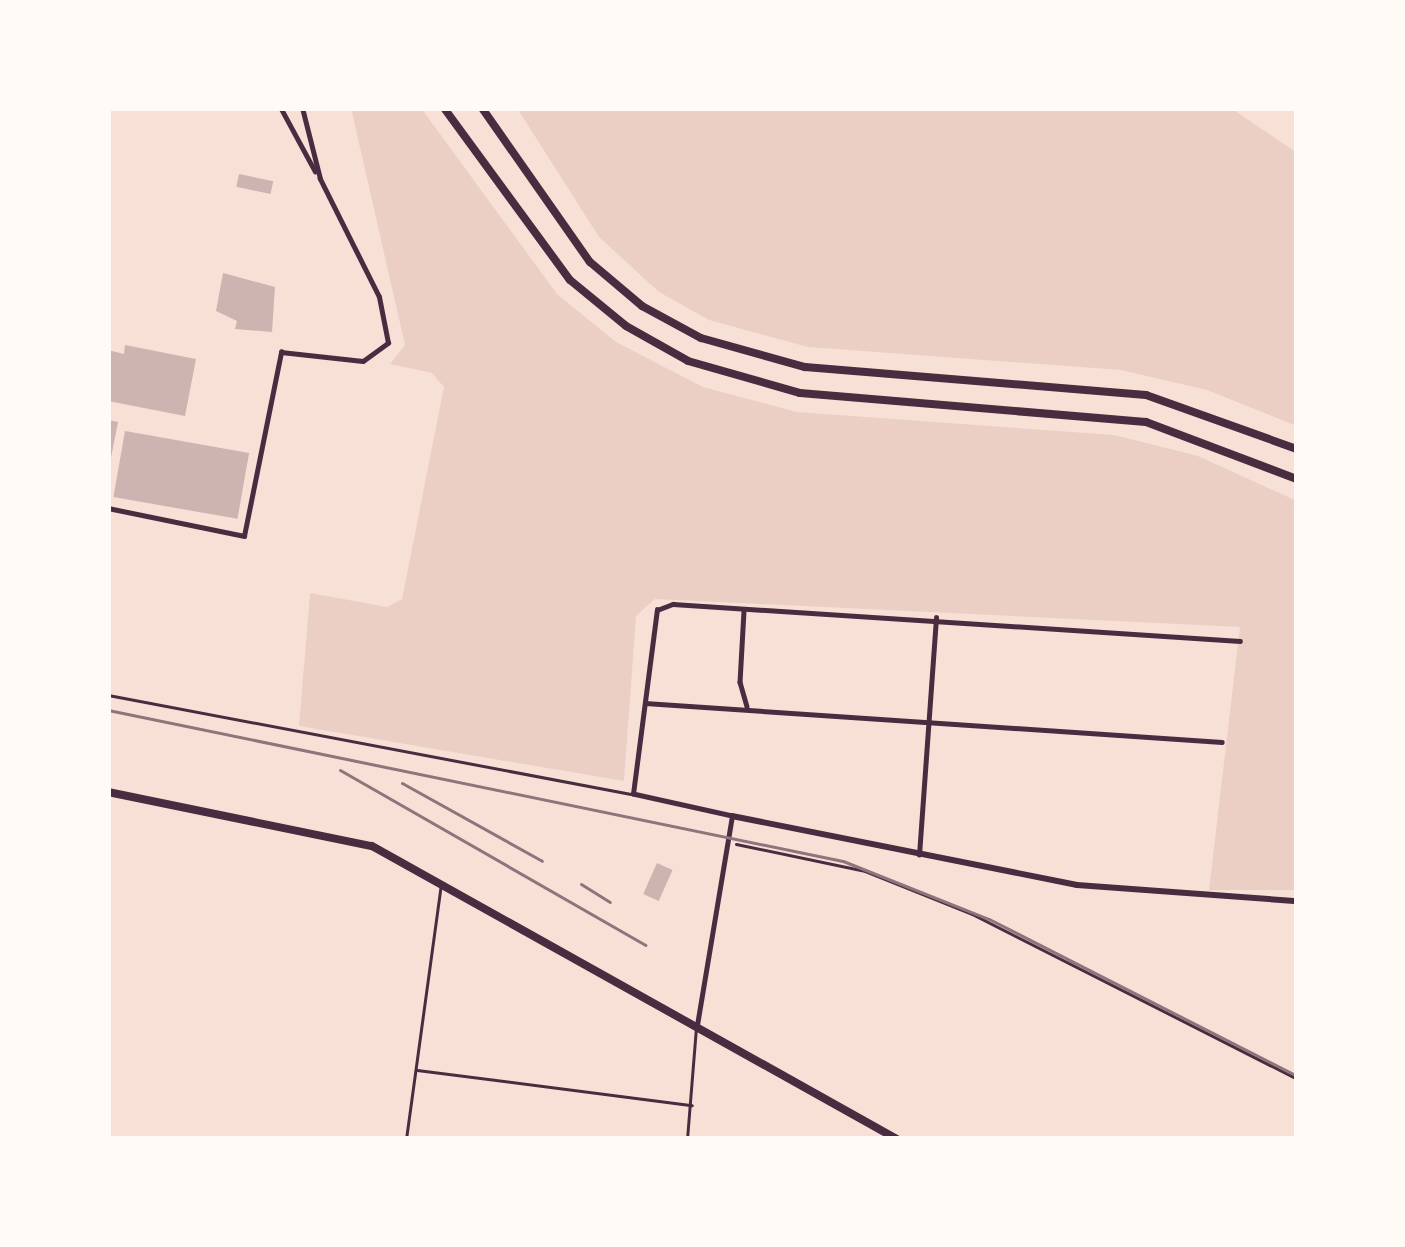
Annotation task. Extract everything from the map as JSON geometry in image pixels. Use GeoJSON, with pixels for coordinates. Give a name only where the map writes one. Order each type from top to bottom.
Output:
{"type":"FeatureCollection","features":[{"type":"Feature","properties":{"kind":"main road"},"geometry":{"type":"LineString","coordinates":[[444,108],[570,280],[626,326],[688,361],[800,393],[1146,422],[1297,479]]}},
{"type":"Feature","properties":{"kind":"main road"},"geometry":{"type":"LineString","coordinates":[[482,108],[590,262],[701,338],[805,367],[1132,392],[1227,418],[1297,449]]}},
{"type":"Feature","properties":{"kind":"main road"},"geometry":{"type":"LineString","coordinates":[[108,791],[344,837],[441,883],[897,1139]]}},
{"type":"Feature","properties":{"kind":"street"},"geometry":{"type":"LineString","coordinates":[[108,508],[244,536],[281,352],[363,361],[386,347],[380,297],[281,108]]}},
{"type":"Feature","properties":{"kind":"street"},"geometry":{"type":"LineString","coordinates":[[302,108],[320,179]]}},
{"type":"Feature","properties":{"kind":"street"},"geometry":{"type":"LineString","coordinates":[[1240,640],[936,618],[657,610],[633,794],[1077,885],[1297,901]]}},
{"type":"Feature","properties":{"kind":"street"},"geometry":{"type":"LineString","coordinates":[[744,610],[740,682],[747,706]]}},
{"type":"Feature","properties":{"kind":"street"},"geometry":{"type":"LineString","coordinates":[[919,855],[936,618]]}},
{"type":"Feature","properties":{"kind":"street"},"geometry":{"type":"LineString","coordinates":[[645,703],[929,717],[1222,742]]}},
{"type":"Feature","properties":{"kind":"street"},"geometry":{"type":"LineString","coordinates":[[696,1028],[732,816]]}},
{"type":"Feature","properties":{"kind":"lane"},"geometry":{"type":"LineString","coordinates":[[108,695],[633,794]]}},
{"type":"Feature","properties":{"kind":"lane"},"geometry":{"type":"LineString","coordinates":[[406,1139],[441,883]]}},
{"type":"Feature","properties":{"kind":"lane"},"geometry":{"type":"LineString","coordinates":[[687,1139],[696,1028]]}},
{"type":"Feature","properties":{"kind":"lane"},"geometry":{"type":"LineString","coordinates":[[417,1070],[692,1105]]}},
{"type":"Feature","properties":{"kind":"path"},"geometry":{"type":"LineString","coordinates":[[728,843],[865,871],[972,914],[1297,1079]]}},
{"type":"Feature","properties":{"kind":"shaded area"},"geometry":{"type":"Polygon","coordinates":[[[351,108],[421,108],[557,294],[616,342],[703,387],[797,412],[1114,435],[1198,456],[1297,501],[1297,890],[1209,890],[1240,627],[655,599],[636,616],[624,781],[299,726],[310,593],[387,607],[402,599],[444,387],[432,373],[390,364],[405,345],[351,108]]]}},
{"type":"Feature","properties":{"kind":"shaded area"},"geometry":{"type":"Polygon","coordinates":[[[517,108],[1231,108],[1297,153],[1297,426],[1207,390],[1121,370],[808,347],[709,320],[659,292],[599,237],[517,108]]]}},
{"type":"Feature","properties":{"kind":"building"},"geometry":{"type":"Polygon","coordinates":[[[239,174],[273,181],[271,194],[236,187],[239,174]]]}},
{"type":"Feature","properties":{"kind":"building"},"geometry":{"type":"Polygon","coordinates":[[[223,273],[275,287],[272,332],[235,329],[237,321],[216,311],[223,273]]]}},
{"type":"Feature","properties":{"kind":"building"},"geometry":{"type":"Polygon","coordinates":[[[125,345],[196,359],[185,416],[108,401],[108,350],[124,354],[125,345]]]}},
{"type":"Feature","properties":{"kind":"building"},"geometry":{"type":"Polygon","coordinates":[[[108,420],[118,422],[110,463],[108,463],[108,420]]]}},
{"type":"Feature","properties":{"kind":"building"},"geometry":{"type":"Polygon","coordinates":[[[125,431],[249,453],[237,519],[113,497],[125,431]]]}},
{"type":"Feature","properties":{"kind":"building"},"geometry":{"type":"Polygon","coordinates":[[[657,863],[673,870],[659,901],[643,894],[657,863]]]}},
{"type":"Feature","properties":{"kind":"railway"},"geometry":{"type":"LineString","coordinates":[[108,710],[843,861],[989,919],[1297,1076]]}},
{"type":"Feature","properties":{"kind":"railway"},"geometry":{"type":"LineString","coordinates":[[340,770],[645,945]]}},
{"type":"Feature","properties":{"kind":"railway"},"geometry":{"type":"LineString","coordinates":[[402,783],[542,861]]}},
{"type":"Feature","properties":{"kind":"railway"},"geometry":{"type":"LineString","coordinates":[[581,884],[610,902]]}}]}
